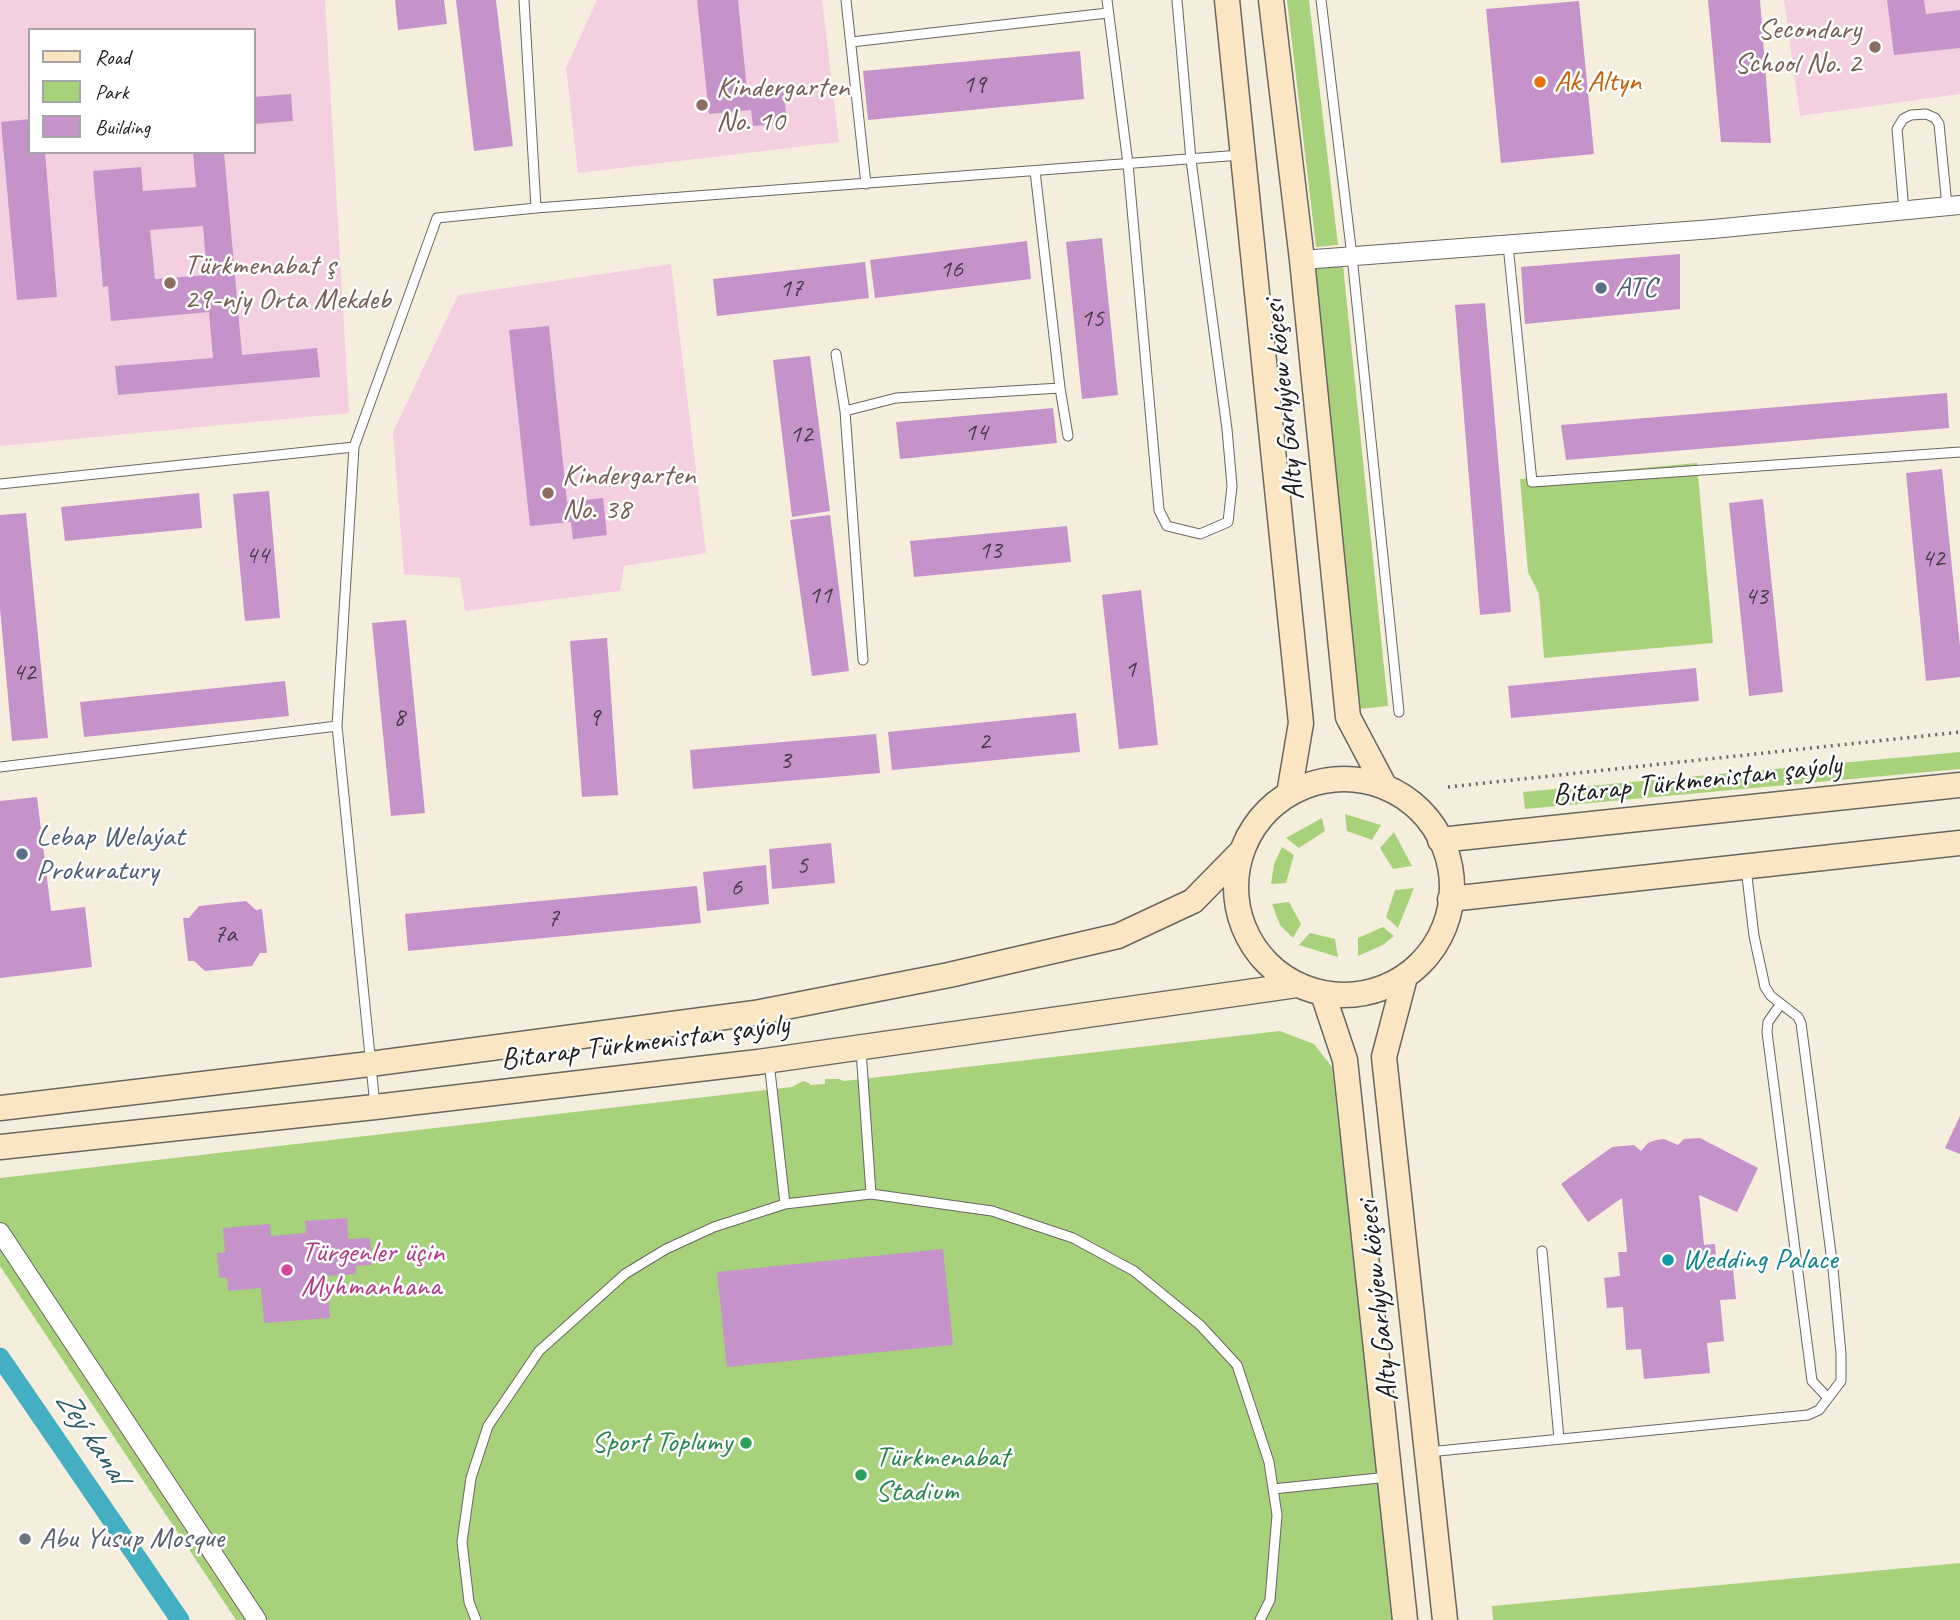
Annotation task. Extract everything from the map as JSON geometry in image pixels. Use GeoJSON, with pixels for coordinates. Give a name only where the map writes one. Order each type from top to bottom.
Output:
{"type":"FeatureCollection","features":[{"type":"Feature","properties":{"kind":"main road","name":"Alty Garlyýew köçesi"},"geometry":{"type":"LineString","coordinates":[[1227,0],[1301,723],[1289,794]]}},
{"type":"Feature","properties":{"kind":"main road","name":"Alty Garlyýew köçesi"},"geometry":{"type":"LineString","coordinates":[[1271,0],[1302,260],[1348,717],[1385,787]]}},
{"type":"Feature","properties":{"kind":"main road"},"geometry":{"type":"LineString","coordinates":[[1352,779],[1385,787],[1407,799],[1426,816],[1445,849],[1452,885],[1447,922],[1430,953],[1405,977],[1380,990],[1352,996],[1323,994],[1297,985],[1271,967],[1251,943],[1239,914],[1236,883],[1241,852],[1252,829],[1269,809],[1289,794],[1319,782],[1352,779]]}},
{"type":"Feature","properties":{"kind":"main road","name":"Bitarap Türkmenistan şaýoly"},"geometry":{"type":"LineString","coordinates":[[1440,840],[1960,785]]}},
{"type":"Feature","properties":{"kind":"main road"},"geometry":{"type":"LineString","coordinates":[[1450,899],[1960,843]]}},
{"type":"Feature","properties":{"kind":"main road","name":"Bitarap Türkmenistan şaýoly"},"geometry":{"type":"LineString","coordinates":[[0,1108],[370,1064],[755,1013],[949,975],[1118,936],[1193,901],[1241,852]]}},
{"type":"Feature","properties":{"kind":"main road","name":"Alty Garlyýew köçesi"},"geometry":{"type":"LineString","coordinates":[[1405,977],[1384,1056],[1445,1620]]}},
{"type":"Feature","properties":{"kind":"main road","name":"Bitarap Türkmenistan şaýoly"},"geometry":{"type":"LineString","coordinates":[[0,1147],[375,1107],[769,1060],[1297,985]]}},
{"type":"Feature","properties":{"kind":"main road","name":"Alty Garlyýew köçesi"},"geometry":{"type":"LineString","coordinates":[[1323,994],[1345,1060],[1405,1620]]}},
{"type":"Feature","properties":{"kind":"street"},"geometry":{"type":"LineString","coordinates":[[1302,260],[1508,246],[1954,206]]}},
{"type":"Feature","properties":{"kind":"street"},"geometry":{"type":"LineString","coordinates":[[0,1232],[257,1620]]}},
{"type":"Feature","properties":{"kind":"lane"},"geometry":{"type":"LineString","coordinates":[[524,0],[536,208]]}},
{"type":"Feature","properties":{"kind":"lane"},"geometry":{"type":"LineString","coordinates":[[846,0],[866,184]]}},
{"type":"Feature","properties":{"kind":"lane"},"geometry":{"type":"LineString","coordinates":[[1107,0],[1128,164],[1159,510],[1167,526],[1200,534],[1228,522],[1232,486],[1227,429],[1191,160],[1177,0]]}},
{"type":"Feature","properties":{"kind":"lane"},"geometry":{"type":"LineString","coordinates":[[1321,0],[1352,256],[1399,712]]}},
{"type":"Feature","properties":{"kind":"lane"},"geometry":{"type":"LineString","coordinates":[[851,42],[1108,13]]}},
{"type":"Feature","properties":{"kind":"lane"},"geometry":{"type":"LineString","coordinates":[[1904,211],[1897,129],[1903,119],[1919,114],[1935,118],[1939,124],[1954,206]]}},
{"type":"Feature","properties":{"kind":"lane"},"geometry":{"type":"LineString","coordinates":[[375,1107],[337,726],[354,447],[437,218],[536,208],[1243,155]]}},
{"type":"Feature","properties":{"kind":"lane"},"geometry":{"type":"LineString","coordinates":[[1035,171],[1068,436]]}},
{"type":"Feature","properties":{"kind":"lane"},"geometry":{"type":"LineString","coordinates":[[1508,246],[1532,482],[1960,452]]}},
{"type":"Feature","properties":{"kind":"lane"},"geometry":{"type":"LineString","coordinates":[[836,354],[845,411],[863,660]]}},
{"type":"Feature","properties":{"kind":"lane"},"geometry":{"type":"LineString","coordinates":[[845,411],[896,398],[1060,388]]}},
{"type":"Feature","properties":{"kind":"lane"},"geometry":{"type":"LineString","coordinates":[[0,484],[354,447]]}},
{"type":"Feature","properties":{"kind":"lane"},"geometry":{"type":"LineString","coordinates":[[0,766],[337,726]]}},
{"type":"Feature","properties":{"kind":"lane"},"geometry":{"type":"LineString","coordinates":[[1427,1452],[1782,1419],[1819,1410],[1841,1381],[1833,1269],[1801,1023],[1798,1017],[1780,1005],[1765,987],[1746,867]]}},
{"type":"Feature","properties":{"kind":"lane"},"geometry":{"type":"LineString","coordinates":[[1780,1005],[1768,1022],[1767,1032],[1812,1381],[1827,1397]]}},
{"type":"Feature","properties":{"kind":"lane"},"geometry":{"type":"LineString","coordinates":[[861,1047],[871,1194]]}},
{"type":"Feature","properties":{"kind":"lane"},"geometry":{"type":"LineString","coordinates":[[769,1060],[785,1204]]}},
{"type":"Feature","properties":{"kind":"lane"},"geometry":{"type":"LineString","coordinates":[[476,1620],[469,1602],[462,1542],[471,1478],[488,1426],[539,1351],[625,1274],[666,1249],[714,1227],[785,1204],[871,1194],[992,1211],[1073,1238],[1134,1271],[1200,1325],[1237,1365],[1269,1462],[1277,1515],[1270,1600],[1260,1620]]}},
{"type":"Feature","properties":{"kind":"lane"},"geometry":{"type":"LineString","coordinates":[[1542,1251],[1559,1439]]}},
{"type":"Feature","properties":{"kind":"lane"},"geometry":{"type":"LineString","coordinates":[[1273,1489],[1390,1477]]}},
{"type":"Feature","properties":{"kind":"path"},"geometry":{"type":"LineString","coordinates":[[1447,787],[1960,732]]}},
{"type":"Feature","properties":{"kind":"shaded area","name":"Türkmenabat ş 29-njy Orta Mekdeb"},"geometry":{"type":"Polygon","coordinates":[[[0,0],[325,0],[349,413],[0,446],[0,0]]]}},
{"type":"Feature","properties":{"kind":"shaded area","name":"Kindergarten No. 10"},"geometry":{"type":"Polygon","coordinates":[[[597,0],[822,0],[839,142],[578,173],[566,68],[597,0]]]}},
{"type":"Feature","properties":{"kind":"shaded area","name":"Secondary School No. 2"},"geometry":{"type":"Polygon","coordinates":[[[1784,0],[1960,0],[1960,94],[1800,116],[1784,0]]]}},
{"type":"Feature","properties":{"kind":"shaded area","name":"Kindergarten No. 38"},"geometry":{"type":"Polygon","coordinates":[[[671,264],[706,553],[624,566],[620,591],[465,611],[460,578],[404,574],[393,432],[458,295],[671,264]]]}},
{"type":"Feature","properties":{"kind":"green space"},"geometry":{"type":"Polygon","coordinates":[[[1287,0],[1309,0],[1338,245],[1316,247],[1287,0]]]}},
{"type":"Feature","properties":{"kind":"green space"},"geometry":{"type":"Polygon","coordinates":[[[1343,265],[1388,706],[1359,709],[1315,268],[1343,265]]]}},
{"type":"Feature","properties":{"kind":"green space"},"geometry":{"type":"Polygon","coordinates":[[[1697,463],[1713,643],[1544,658],[1539,594],[1528,572],[1520,479],[1697,463]]]}},
{"type":"Feature","properties":{"kind":"green space"},"geometry":{"type":"Polygon","coordinates":[[[1960,752],[1960,769],[1525,809],[1523,792],[1960,752]]]}},
{"type":"Feature","properties":{"kind":"green space"},"geometry":{"type":"Polygon","coordinates":[[[1345,814],[1381,825],[1372,840],[1347,831],[1345,814]]]}},
{"type":"Feature","properties":{"kind":"green space"},"geometry":{"type":"Polygon","coordinates":[[[1322,818],[1325,831],[1299,848],[1286,838],[1322,818]]]}},
{"type":"Feature","properties":{"kind":"green space"},"geometry":{"type":"Polygon","coordinates":[[[1394,832],[1412,866],[1393,869],[1380,848],[1394,832]]]}},
{"type":"Feature","properties":{"kind":"green space"},"geometry":{"type":"Polygon","coordinates":[[[1282,847],[1294,855],[1286,883],[1271,884],[1274,864],[1282,847]]]}},
{"type":"Feature","properties":{"kind":"green space"},"geometry":{"type":"Polygon","coordinates":[[[1414,888],[1398,928],[1386,917],[1395,890],[1414,888]]]}},
{"type":"Feature","properties":{"kind":"green space"},"geometry":{"type":"Polygon","coordinates":[[[1289,902],[1301,924],[1293,938],[1280,925],[1272,904],[1289,902]]]}},
{"type":"Feature","properties":{"kind":"green space"},"geometry":{"type":"Polygon","coordinates":[[[1383,927],[1394,936],[1383,945],[1358,956],[1358,938],[1383,927]]]}},
{"type":"Feature","properties":{"kind":"green space"},"geometry":{"type":"Polygon","coordinates":[[[1310,933],[1335,939],[1338,957],[1299,945],[1310,933]]]}},
{"type":"Feature","properties":{"kind":"green space","name":"Sport Toplumy"},"geometry":{"type":"Polygon","coordinates":[[[1280,1031],[1314,1044],[1332,1067],[1393,1620],[236,1620],[0,1266],[0,1178],[792,1087],[803,1081],[810,1085],[825,1084],[825,1079],[844,1081],[1280,1031]]]}},
{"type":"Feature","properties":{"kind":"green space"},"geometry":{"type":"Polygon","coordinates":[[[1960,1563],[1960,1620],[1493,1620],[1492,1606],[1960,1563]]]}},
{"type":"Feature","properties":{"kind":"building"},"geometry":{"type":"Polygon","coordinates":[[[395,0],[444,0],[447,24],[398,30],[395,0]]]}},
{"type":"Feature","properties":{"kind":"building"},"geometry":{"type":"Polygon","coordinates":[[[456,0],[496,0],[513,146],[474,151],[456,0]]]}},
{"type":"Feature","properties":{"kind":"building"},"geometry":{"type":"Polygon","coordinates":[[[697,0],[738,0],[747,90],[783,86],[787,123],[753,126],[751,110],[709,114],[697,0]]]}},
{"type":"Feature","properties":{"kind":"building"},"geometry":{"type":"Polygon","coordinates":[[[1708,0],[1760,0],[1771,143],[1721,142],[1708,0]]]}},
{"type":"Feature","properties":{"kind":"building"},"geometry":{"type":"Polygon","coordinates":[[[1887,0],[1924,0],[1926,14],[1960,10],[1960,48],[1894,55],[1887,0]]]}},
{"type":"Feature","properties":{"kind":"building","name":"Ak Altyn"},"geometry":{"type":"Polygon","coordinates":[[[1579,1],[1594,154],[1501,163],[1486,9],[1579,1]]]}},
{"type":"Feature","properties":{"kind":"building"},"geometry":{"type":"Polygon","coordinates":[[[1080,51],[1084,99],[868,120],[863,71],[1080,51]]]}},
{"type":"Feature","properties":{"kind":"building"},"geometry":{"type":"Polygon","coordinates":[[[291,94],[293,121],[256,124],[256,97],[291,94]]]}},
{"type":"Feature","properties":{"kind":"building"},"geometry":{"type":"Polygon","coordinates":[[[28,119],[28,154],[45,154],[57,297],[17,300],[1,122],[28,119]]]}},
{"type":"Feature","properties":{"kind":"building"},"geometry":{"type":"Polygon","coordinates":[[[193,154],[224,154],[242,355],[317,348],[320,377],[118,395],[115,366],[213,358],[209,312],[111,321],[108,286],[103,287],[93,171],[141,167],[143,191],[196,187],[193,154]],[[203,226],[150,230],[155,279],[207,275],[203,226]]]}},
{"type":"Feature","properties":{"kind":"building"},"geometry":{"type":"Polygon","coordinates":[[[1102,238],[1118,395],[1082,399],[1066,242],[1102,238]]]}},
{"type":"Feature","properties":{"kind":"building"},"geometry":{"type":"Polygon","coordinates":[[[1027,241],[1031,279],[875,298],[870,260],[1027,241]]]}},
{"type":"Feature","properties":{"kind":"building","name":"АТС"},"geometry":{"type":"Polygon","coordinates":[[[1680,254],[1680,309],[1525,324],[1521,267],[1680,254]]]}},
{"type":"Feature","properties":{"kind":"building"},"geometry":{"type":"Polygon","coordinates":[[[865,262],[869,298],[717,316],[713,279],[865,262]]]}},
{"type":"Feature","properties":{"kind":"building"},"geometry":{"type":"Polygon","coordinates":[[[1485,303],[1511,612],[1480,615],[1455,305],[1485,303]]]}},
{"type":"Feature","properties":{"kind":"building"},"geometry":{"type":"Polygon","coordinates":[[[549,326],[567,502],[603,498],[607,535],[573,539],[571,522],[530,526],[509,330],[549,326]]]}},
{"type":"Feature","properties":{"kind":"building"},"geometry":{"type":"Polygon","coordinates":[[[810,356],[830,511],[792,517],[773,360],[810,356]]]}},
{"type":"Feature","properties":{"kind":"building"},"geometry":{"type":"Polygon","coordinates":[[[1947,393],[1949,428],[1566,460],[1561,425],[1947,393]]]}},
{"type":"Feature","properties":{"kind":"building"},"geometry":{"type":"Polygon","coordinates":[[[1053,408],[1057,443],[900,459],[896,422],[1053,408]]]}},
{"type":"Feature","properties":{"kind":"building"},"geometry":{"type":"Polygon","coordinates":[[[1942,469],[1960,646],[1960,677],[1926,681],[1906,473],[1942,469]]]}},
{"type":"Feature","properties":{"kind":"building"},"geometry":{"type":"Polygon","coordinates":[[[269,491],[280,618],[245,621],[233,494],[269,491]]]}},
{"type":"Feature","properties":{"kind":"building"},"geometry":{"type":"Polygon","coordinates":[[[199,493],[202,528],[65,541],[61,507],[199,493]]]}},
{"type":"Feature","properties":{"kind":"building"},"geometry":{"type":"Polygon","coordinates":[[[1763,499],[1783,692],[1749,696],[1729,503],[1763,499]]]}},
{"type":"Feature","properties":{"kind":"building"},"geometry":{"type":"Polygon","coordinates":[[[26,513],[48,738],[12,741],[0,608],[0,515],[26,513]]]}},
{"type":"Feature","properties":{"kind":"building"},"geometry":{"type":"Polygon","coordinates":[[[830,515],[849,671],[812,676],[790,520],[830,515]]]}},
{"type":"Feature","properties":{"kind":"building"},"geometry":{"type":"Polygon","coordinates":[[[1067,526],[1071,562],[914,577],[910,541],[1067,526]]]}},
{"type":"Feature","properties":{"kind":"building"},"geometry":{"type":"Polygon","coordinates":[[[1141,590],[1158,745],[1119,749],[1102,595],[1141,590]]]}},
{"type":"Feature","properties":{"kind":"building"},"geometry":{"type":"Polygon","coordinates":[[[406,620],[425,813],[391,816],[372,623],[406,620]]]}},
{"type":"Feature","properties":{"kind":"building"},"geometry":{"type":"Polygon","coordinates":[[[607,638],[618,795],[582,797],[570,641],[607,638]]]}},
{"type":"Feature","properties":{"kind":"building"},"geometry":{"type":"Polygon","coordinates":[[[1696,668],[1699,701],[1511,718],[1508,686],[1696,668]]]}},
{"type":"Feature","properties":{"kind":"building"},"geometry":{"type":"Polygon","coordinates":[[[285,681],[289,716],[84,737],[80,702],[285,681]]]}},
{"type":"Feature","properties":{"kind":"building"},"geometry":{"type":"Polygon","coordinates":[[[1076,713],[1080,752],[892,770],[888,732],[1076,713]]]}},
{"type":"Feature","properties":{"kind":"building"},"geometry":{"type":"Polygon","coordinates":[[[876,734],[880,773],[693,789],[690,750],[876,734]]]}},
{"type":"Feature","properties":{"kind":"building","name":"Lebap Welaýat Prokuratury"},"geometry":{"type":"Polygon","coordinates":[[[37,797],[51,911],[85,907],[92,967],[0,978],[0,801],[37,797]]]}},
{"type":"Feature","properties":{"kind":"building"},"geometry":{"type":"Polygon","coordinates":[[[831,843],[835,883],[772,889],[769,849],[831,843]]]}},
{"type":"Feature","properties":{"kind":"building"},"geometry":{"type":"Polygon","coordinates":[[[766,865],[769,904],[707,911],[703,872],[766,865]]]}},
{"type":"Feature","properties":{"kind":"building"},"geometry":{"type":"Polygon","coordinates":[[[697,886],[701,923],[408,951],[405,914],[697,886]]]}},
{"type":"Feature","properties":{"kind":"building"},"geometry":{"type":"Polygon","coordinates":[[[246,901],[256,910],[262,909],[267,953],[260,953],[252,966],[205,971],[194,961],[188,961],[183,918],[189,918],[199,906],[246,901]]]}},
{"type":"Feature","properties":{"kind":"building"},"geometry":{"type":"Polygon","coordinates":[[[1960,1116],[1960,1154],[1945,1148],[1960,1116]]]}},
{"type":"Feature","properties":{"kind":"building","name":"Wedding Palace"},"geometry":{"type":"Polygon","coordinates":[[[1700,1138],[1758,1168],[1737,1212],[1699,1195],[1704,1245],[1715,1244],[1717,1270],[1733,1268],[1736,1299],[1720,1300],[1724,1341],[1707,1343],[1710,1373],[1644,1379],[1641,1349],[1626,1350],[1623,1307],[1607,1308],[1604,1278],[1620,1276],[1618,1252],[1627,1252],[1622,1198],[1588,1222],[1561,1184],[1612,1147],[1634,1145],[1641,1151],[1648,1143],[1656,1140],[1664,1139],[1678,1145],[1684,1139],[1700,1138]]]}},
{"type":"Feature","properties":{"kind":"building","name":"Türgenler üçin Myhmanhana"},"geometry":{"type":"Polygon","coordinates":[[[347,1218],[348,1239],[370,1238],[372,1265],[356,1266],[356,1274],[327,1276],[330,1318],[264,1323],[261,1288],[228,1291],[227,1278],[219,1278],[217,1253],[225,1252],[223,1228],[270,1224],[271,1236],[306,1233],[305,1221],[347,1218]]]}},
{"type":"Feature","properties":{"kind":"building"},"geometry":{"type":"Polygon","coordinates":[[[943,1249],[953,1345],[727,1367],[717,1272],[943,1249]]]}},
{"type":"Feature","properties":{"kind":"waterway","name":"Zeý kanal"},"geometry":{"type":"LineString","coordinates":[[0,1357],[180,1620]]}},
{"type":"Feature","properties":{"kind":"place","name":"Secondary School No. 2"},"geometry":{"type":"Point","coordinates":[1875,47]}},
{"type":"Feature","properties":{"kind":"place","name":"Ak Altyn"},"geometry":{"type":"Point","coordinates":[1540,82]}},
{"type":"Feature","properties":{"kind":"place","name":"Kindergarten No. 10"},"geometry":{"type":"Point","coordinates":[702,105]}},
{"type":"Feature","properties":{"kind":"place","name":"Türkmenabat ş 29-njy Orta Mekdeb"},"geometry":{"type":"Point","coordinates":[170,283]}},
{"type":"Feature","properties":{"kind":"place","name":"АТС"},"geometry":{"type":"Point","coordinates":[1601,288]}},
{"type":"Feature","properties":{"kind":"place","name":"Kindergarten No. 38"},"geometry":{"type":"Point","coordinates":[548,493]}},
{"type":"Feature","properties":{"kind":"place","name":"Lebap Welaýat Prokuratury"},"geometry":{"type":"Point","coordinates":[22,854]}},
{"type":"Feature","properties":{"kind":"place","name":"Wedding Palace"},"geometry":{"type":"Point","coordinates":[1668,1260]}},
{"type":"Feature","properties":{"kind":"place","name":"Türgenler üçin Myhmanhana"},"geometry":{"type":"Point","coordinates":[287,1270]}},
{"type":"Feature","properties":{"kind":"place","name":"Sport Toplumy"},"geometry":{"type":"Point","coordinates":[746,1443]}},
{"type":"Feature","properties":{"kind":"place","name":"Türkmenabat Stadium"},"geometry":{"type":"Point","coordinates":[861,1475]}},
{"type":"Feature","properties":{"kind":"place","name":"Abu Yusup Mosque"},"geometry":{"type":"Point","coordinates":[25,1539]}}]}
